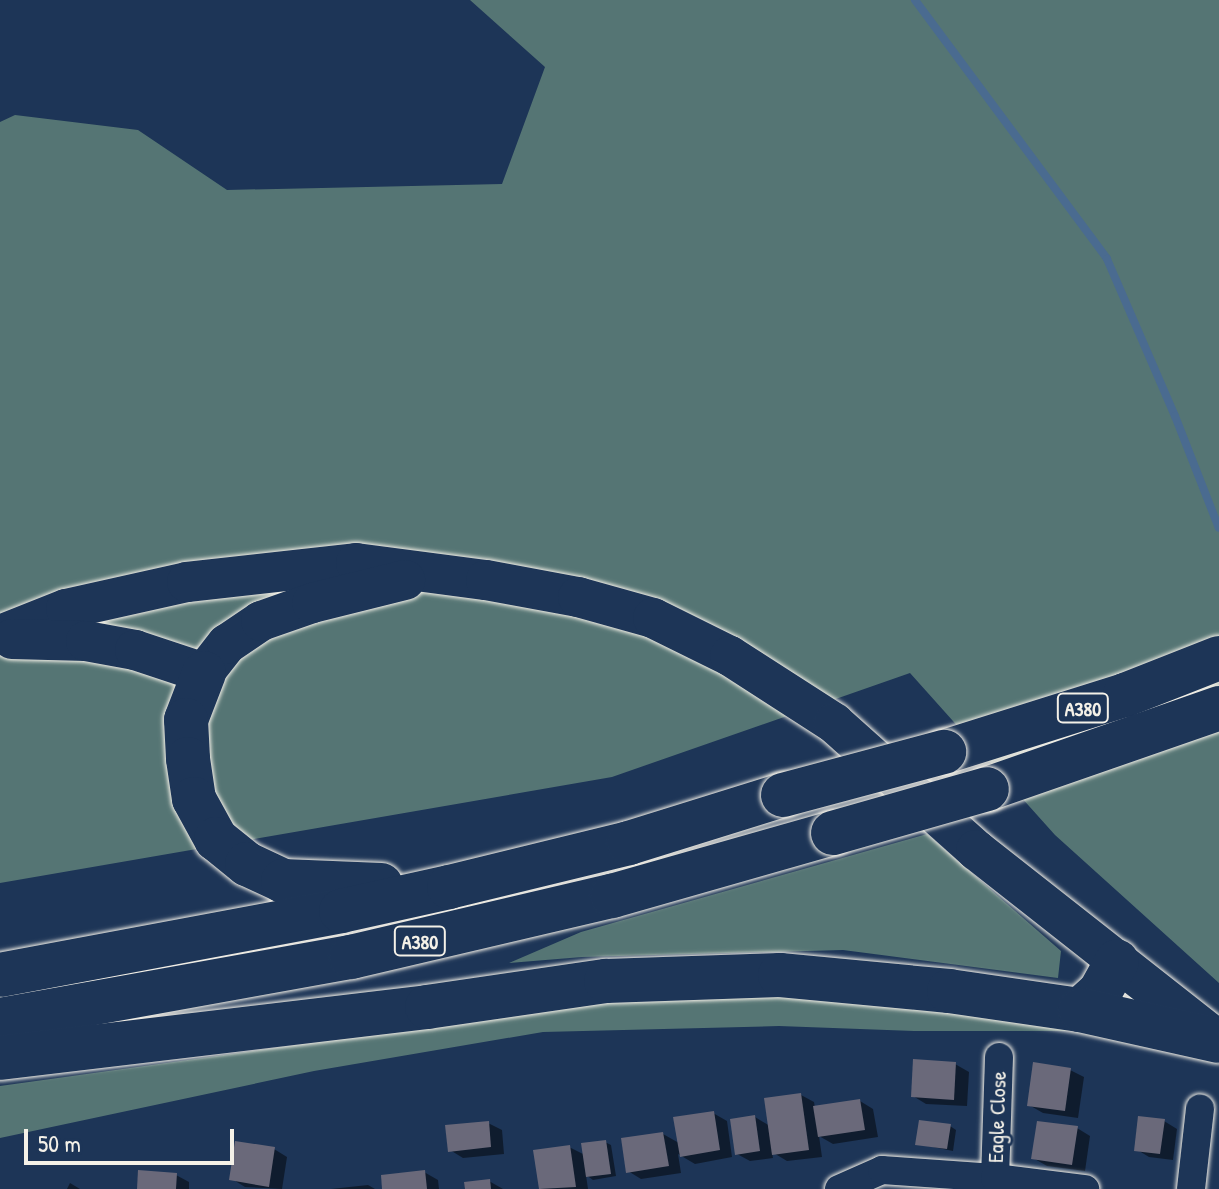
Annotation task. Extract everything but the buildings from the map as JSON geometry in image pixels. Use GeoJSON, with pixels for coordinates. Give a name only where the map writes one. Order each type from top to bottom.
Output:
{"type":"FeatureCollection","features":[{"type":"Feature","properties":{"kind":"highway","name":"A380"},"geometry":{"type":"LineString","coordinates":[[0,975],[263,927],[449,887],[629,843],[783,795],[944,752],[1125,695],[1219,658]]}},
{"type":"Feature","properties":{"kind":"highway"},"geometry":{"type":"LineString","coordinates":[[204,673],[186,720],[188,759],[194,799],[216,839],[247,864],[283,881],[449,887]]}},
{"type":"Feature","properties":{"kind":"highway","name":"A380"},"geometry":{"type":"LineString","coordinates":[[0,1020],[367,954],[612,896],[987,789],[1219,708]]}},
{"type":"Feature","properties":{"kind":"highway"},"geometry":{"type":"LineString","coordinates":[[1080,1010],[1100,992],[1117,961]]}},
{"type":"Feature","properties":{"kind":"highway"},"geometry":{"type":"LineString","coordinates":[[0,1058],[427,1007],[606,981],[780,975],[949,991],[1080,1010],[1219,1041]]}},
{"type":"Feature","properties":{"kind":"main road"},"geometry":{"type":"LineString","coordinates":[[0,637],[66,609],[187,582],[356,563],[428,575],[486,580],[578,597],[653,618],[730,656],[834,723],[976,850],[1219,1041]]}},
{"type":"Feature","properties":{"kind":"main road"},"geometry":{"type":"LineString","coordinates":[[0,637],[86,641],[135,650],[204,673],[227,644],[261,621],[367,587],[428,575]]}},
{"type":"Feature","properties":{"kind":"street","name":"Eagle Close"},"geometry":{"type":"LineString","coordinates":[[995,1178],[999,1057]]}},
{"type":"Feature","properties":{"kind":"street"},"geometry":{"type":"LineString","coordinates":[[1191,1189],[1200,1109]]}},
{"type":"Feature","properties":{"kind":"street","name":"Eagle Close"},"geometry":{"type":"LineString","coordinates":[[839,1189],[882,1170],[995,1178],[1085,1189]]}},
{"type":"Feature","properties":{"kind":"green space"},"geometry":{"type":"Polygon","coordinates":[[[470,0],[1219,0],[1219,983],[1055,835],[910,673],[612,777],[0,883],[0,122],[15,115],[138,130],[227,190],[502,184],[545,67],[470,0]]]}},
{"type":"Feature","properties":{"kind":"green space"},"geometry":{"type":"Polygon","coordinates":[[[927,834],[1061,951],[1058,978],[843,950],[582,957],[509,963],[581,932],[927,834]]]}},
{"type":"Feature","properties":{"kind":"green space"},"geometry":{"type":"Polygon","coordinates":[[[774,995],[921,1006],[1096,1031],[914,1031],[779,1026],[543,1032],[314,1071],[0,1138],[0,1086],[591,1004],[774,995]]]}},
{"type":"Feature","properties":{"kind":"waterway"},"geometry":{"type":"LineString","coordinates":[[915,0],[1107,259],[1175,416],[1219,528]]}}]}
